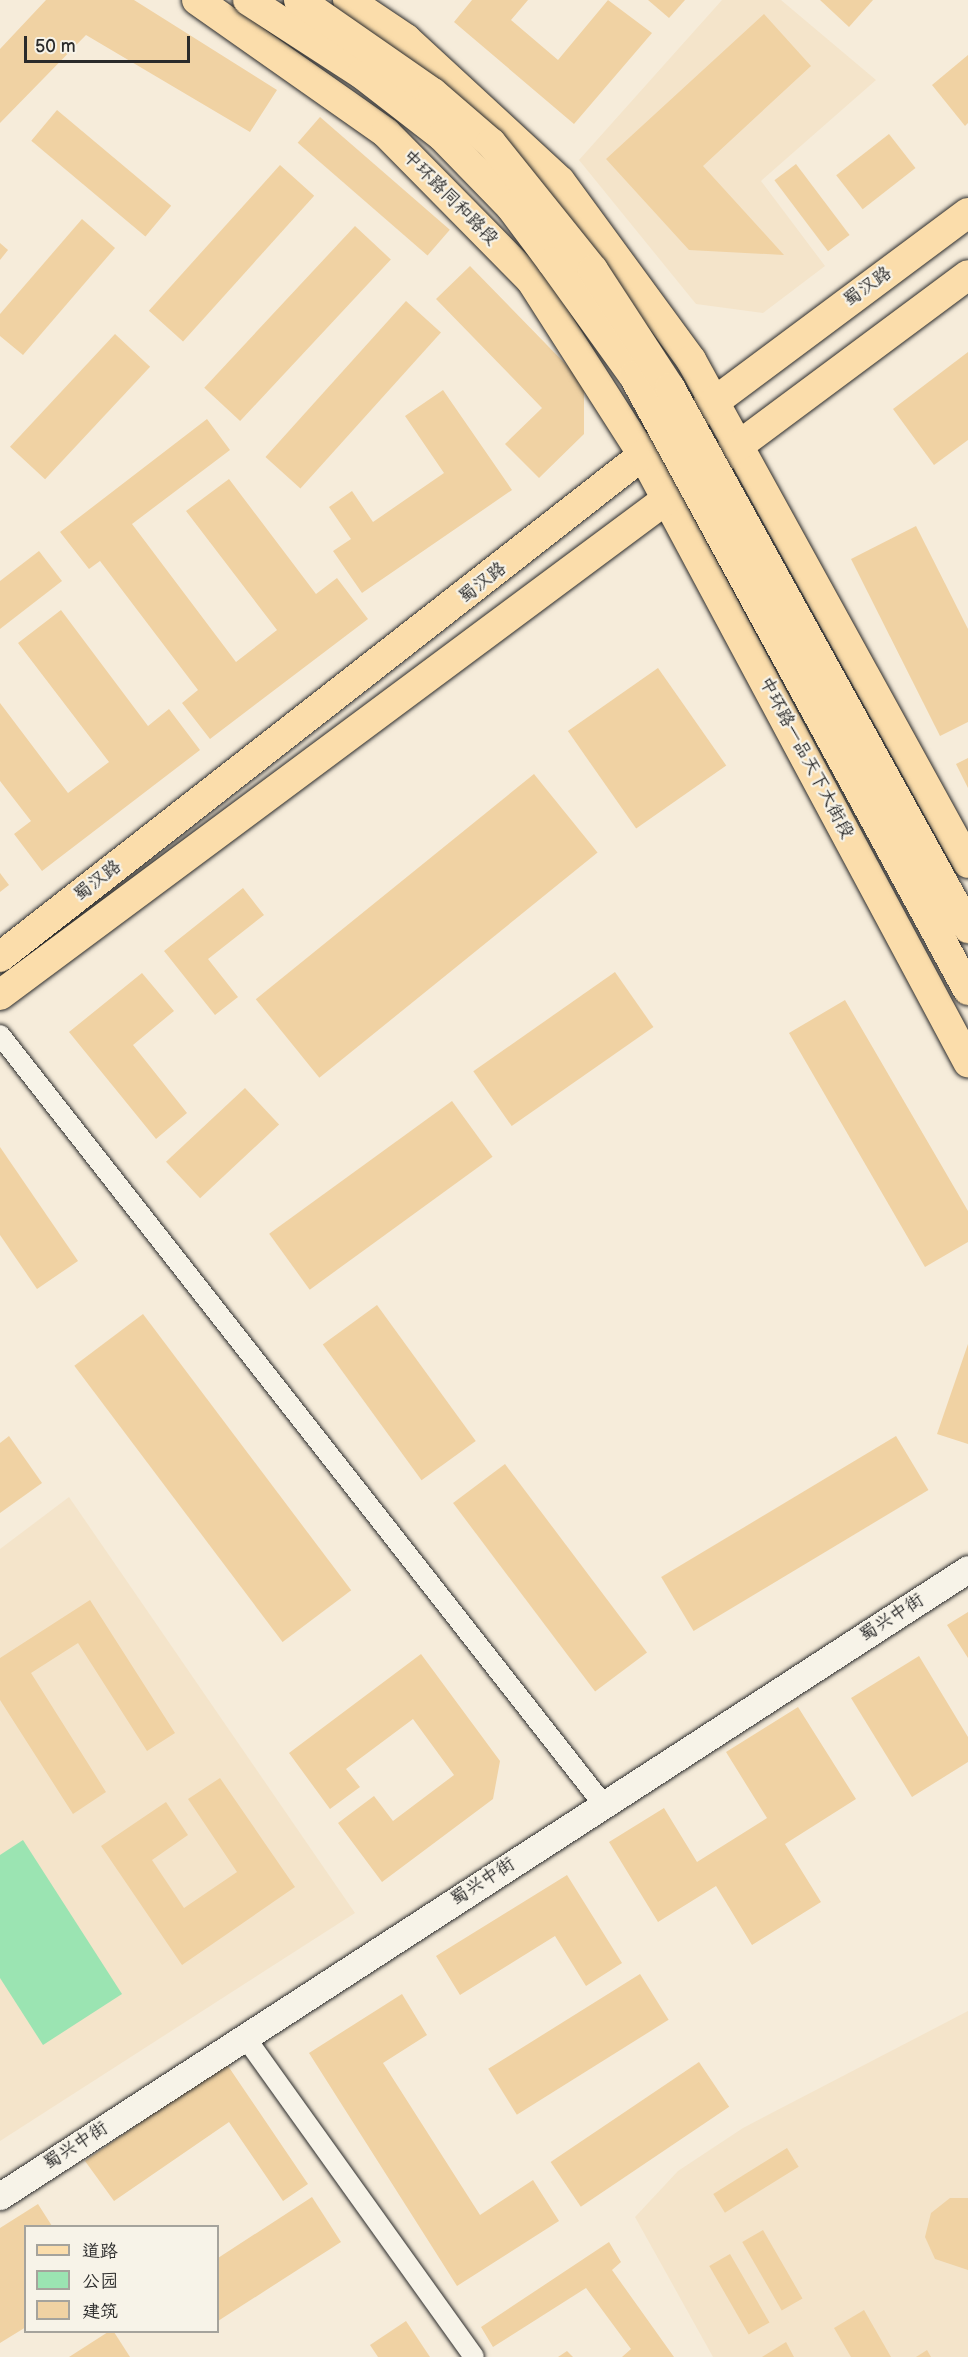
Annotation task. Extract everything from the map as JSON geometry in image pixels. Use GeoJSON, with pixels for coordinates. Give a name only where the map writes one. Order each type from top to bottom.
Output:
{"type":"FeatureCollection","features":[{"type":"Feature","properties":{"kind":"main road","name":"中环路同和路段"},"geometry":{"type":"LineString","coordinates":[[198,0],[386,133],[531,279],[643,455]]}},
{"type":"Feature","properties":{"kind":"main road"},"geometry":{"type":"LineString","coordinates":[[248,0],[362,74],[442,136],[511,207],[552,262],[634,376],[968,990]]}},
{"type":"Feature","properties":{"kind":"main road"},"geometry":{"type":"LineString","coordinates":[[299,0],[433,93],[491,143],[593,270],[670,388],[968,927]]}},
{"type":"Feature","properties":{"kind":"main road"},"geometry":{"type":"LineString","coordinates":[[348,0],[432,61],[560,181],[715,400],[744,447],[968,863]]}},
{"type":"Feature","properties":{"kind":"main road","name":"蜀汉路"},"geometry":{"type":"LineString","coordinates":[[0,957],[643,455],[968,213]]}},
{"type":"Feature","properties":{"kind":"main road","name":"蜀汉路"},"geometry":{"type":"LineString","coordinates":[[0,995],[668,499],[744,447],[968,275]]}},
{"type":"Feature","properties":{"kind":"main road","name":"中环路一品天下大街段"},"geometry":{"type":"LineString","coordinates":[[643,455],[968,1062]]}},
{"type":"Feature","properties":{"kind":"street"},"geometry":{"type":"LineString","coordinates":[[0,1035],[603,1804]]}},
{"type":"Feature","properties":{"kind":"street","name":"蜀兴中街"},"geometry":{"type":"LineString","coordinates":[[0,2196],[968,1569]]}},
{"type":"Feature","properties":{"kind":"street"},"geometry":{"type":"LineString","coordinates":[[245,2037],[474,2357]]}},
{"type":"Feature","properties":{"kind":"shaded area"},"geometry":{"type":"Polygon","coordinates":[[[722,0],[781,0],[876,80],[761,181],[825,266],[763,313],[696,304],[579,160],[722,0]]]}},
{"type":"Feature","properties":{"kind":"shaded area"},"geometry":{"type":"Polygon","coordinates":[[[69,1497],[355,1913],[0,2141],[0,1549],[69,1497]]]}},
{"type":"Feature","properties":{"kind":"shaded area"},"geometry":{"type":"Polygon","coordinates":[[[968,2011],[968,2357],[713,2357],[635,2217],[678,2171],[743,2128],[968,2011]]]}},
{"type":"Feature","properties":{"kind":"green space"},"geometry":{"type":"Polygon","coordinates":[[[23,1840],[122,1994],[43,2045],[0,1978],[0,1855],[23,1840]]]}},
{"type":"Feature","properties":{"kind":"building"},"geometry":{"type":"Polygon","coordinates":[[[46,0],[134,0],[277,90],[250,132],[86,35],[0,123],[0,49],[46,0]]]}},
{"type":"Feature","properties":{"kind":"building"},"geometry":{"type":"Polygon","coordinates":[[[472,0],[528,0],[511,20],[558,60],[608,0],[652,33],[574,124],[454,22],[472,0]]]}},
{"type":"Feature","properties":{"kind":"building"},"geometry":{"type":"Polygon","coordinates":[[[648,0],[685,0],[669,18],[648,0]]]}},
{"type":"Feature","properties":{"kind":"building"},"geometry":{"type":"Polygon","coordinates":[[[820,0],[873,0],[849,27],[820,0]]]}},
{"type":"Feature","properties":{"kind":"building"},"geometry":{"type":"Polygon","coordinates":[[[764,14],[811,66],[703,166],[784,255],[689,250],[606,159],[764,14]]]}},
{"type":"Feature","properties":{"kind":"building"},"geometry":{"type":"Polygon","coordinates":[[[968,55],[968,123],[965,126],[932,85],[968,55]]]}},
{"type":"Feature","properties":{"kind":"building"},"geometry":{"type":"Polygon","coordinates":[[[57,110],[171,206],[145,236],[31,141],[57,110]]]}},
{"type":"Feature","properties":{"kind":"building"},"geometry":{"type":"Polygon","coordinates":[[[320,117],[450,230],[428,256],[298,143],[320,117]]]}},
{"type":"Feature","properties":{"kind":"building"},"geometry":{"type":"Polygon","coordinates":[[[889,134],[915,168],[863,209],[836,175],[889,134]]]}},
{"type":"Feature","properties":{"kind":"building"},"geometry":{"type":"Polygon","coordinates":[[[796,164],[850,235],[828,251],[774,180],[796,164]]]}},
{"type":"Feature","properties":{"kind":"building"},"geometry":{"type":"Polygon","coordinates":[[[280,165],[314,196],[183,341],[149,311],[280,165]]]}},
{"type":"Feature","properties":{"kind":"building"},"geometry":{"type":"Polygon","coordinates":[[[82,219],[115,248],[23,355],[0,336],[0,314],[82,219]]]}},
{"type":"Feature","properties":{"kind":"building"},"geometry":{"type":"Polygon","coordinates":[[[355,226],[391,259],[240,421],[204,388],[355,226]]]}},
{"type":"Feature","properties":{"kind":"building"},"geometry":{"type":"Polygon","coordinates":[[[0,243],[8,250],[0,260],[0,243]]]}},
{"type":"Feature","properties":{"kind":"building"},"geometry":{"type":"Polygon","coordinates":[[[470,266],[584,383],[584,434],[539,478],[505,444],[542,408],[436,299],[470,266]]]}},
{"type":"Feature","properties":{"kind":"building"},"geometry":{"type":"Polygon","coordinates":[[[406,301],[441,332],[300,489],[265,457],[406,301]]]}},
{"type":"Feature","properties":{"kind":"building"},"geometry":{"type":"Polygon","coordinates":[[[115,334],[150,367],[45,479],[10,447],[115,334]]]}},
{"type":"Feature","properties":{"kind":"building"},"geometry":{"type":"Polygon","coordinates":[[[968,352],[968,440],[934,465],[893,409],[968,352]]]}},
{"type":"Feature","properties":{"kind":"building"},"geometry":{"type":"Polygon","coordinates":[[[443,390],[512,490],[362,593],[333,551],[351,539],[329,507],[352,491],[373,522],[444,473],[405,416],[443,390]]]}},
{"type":"Feature","properties":{"kind":"building"},"geometry":{"type":"Polygon","coordinates":[[[207,419],[230,450],[132,524],[236,662],[277,630],[186,511],[229,479],[316,594],[337,578],[368,619],[210,739],[182,703],[198,690],[100,561],[89,569],[60,532],[207,419]]]}},
{"type":"Feature","properties":{"kind":"building"},"geometry":{"type":"Polygon","coordinates":[[[916,526],[968,629],[968,722],[940,736],[851,559],[916,526]]]}},
{"type":"Feature","properties":{"kind":"building"},"geometry":{"type":"Polygon","coordinates":[[[39,551],[62,581],[0,629],[0,581],[39,551]]]}},
{"type":"Feature","properties":{"kind":"building"},"geometry":{"type":"Polygon","coordinates":[[[61,610],[148,726],[169,709],[200,750],[42,871],[14,834],[31,821],[0,781],[0,703],[68,793],[109,762],[18,643],[61,610]]]}},
{"type":"Feature","properties":{"kind":"building"},"geometry":{"type":"Polygon","coordinates":[[[658,668],[726,765],[636,829],[568,731],[658,668]]]}},
{"type":"Feature","properties":{"kind":"building"},"geometry":{"type":"Polygon","coordinates":[[[968,758],[968,788],[956,764],[968,758]]]}},
{"type":"Feature","properties":{"kind":"building"},"geometry":{"type":"Polygon","coordinates":[[[534,774],[598,852],[319,1078],[256,999],[534,774]]]}},
{"type":"Feature","properties":{"kind":"building"},"geometry":{"type":"Polygon","coordinates":[[[0,873],[9,885],[0,892],[0,873]]]}},
{"type":"Feature","properties":{"kind":"building"},"geometry":{"type":"Polygon","coordinates":[[[243,888],[264,915],[208,959],[238,997],[215,1015],[164,951],[243,888]]]}},
{"type":"Feature","properties":{"kind":"building"},"geometry":{"type":"Polygon","coordinates":[[[615,972],[653,1027],[512,1126],[473,1071],[615,972]]]}},
{"type":"Feature","properties":{"kind":"building"},"geometry":{"type":"Polygon","coordinates":[[[142,973],[174,1011],[133,1045],[187,1113],[156,1139],[69,1032],[142,973]]]}},
{"type":"Feature","properties":{"kind":"building"},"geometry":{"type":"Polygon","coordinates":[[[845,1000],[968,1211],[968,1242],[925,1267],[789,1033],[845,1000]]]}},
{"type":"Feature","properties":{"kind":"building"},"geometry":{"type":"Polygon","coordinates":[[[245,1088],[279,1125],[200,1198],[166,1162],[245,1088]]]}},
{"type":"Feature","properties":{"kind":"building"},"geometry":{"type":"Polygon","coordinates":[[[452,1101],[493,1157],[310,1290],[269,1234],[452,1101]]]}},
{"type":"Feature","properties":{"kind":"building"},"geometry":{"type":"Polygon","coordinates":[[[0,1147],[78,1261],[37,1289],[0,1235],[0,1147]]]}},
{"type":"Feature","properties":{"kind":"building"},"geometry":{"type":"Polygon","coordinates":[[[377,1305],[476,1441],[422,1480],[323,1344],[377,1305]]]}},
{"type":"Feature","properties":{"kind":"building"},"geometry":{"type":"Polygon","coordinates":[[[143,1314],[351,1590],[283,1642],[74,1366],[143,1314]]]}},
{"type":"Feature","properties":{"kind":"building"},"geometry":{"type":"Polygon","coordinates":[[[968,1344],[968,1444],[937,1434],[968,1344]]]}},
{"type":"Feature","properties":{"kind":"building"},"geometry":{"type":"Polygon","coordinates":[[[9,1436],[42,1483],[0,1513],[0,1443],[9,1436]]]}},
{"type":"Feature","properties":{"kind":"building"},"geometry":{"type":"Polygon","coordinates":[[[896,1436],[928,1490],[694,1631],[661,1577],[896,1436]]]}},
{"type":"Feature","properties":{"kind":"building"},"geometry":{"type":"Polygon","coordinates":[[[505,1464],[647,1652],[595,1692],[453,1503],[505,1464]]]}},
{"type":"Feature","properties":{"kind":"building"},"geometry":{"type":"Polygon","coordinates":[[[90,1600],[175,1733],[147,1751],[78,1643],[31,1673],[106,1792],[73,1814],[0,1700],[0,1658],[90,1600]]]}},
{"type":"Feature","properties":{"kind":"building"},"geometry":{"type":"Polygon","coordinates":[[[968,1612],[968,1658],[947,1625],[968,1612]]]}},
{"type":"Feature","properties":{"kind":"building"},"geometry":{"type":"Polygon","coordinates":[[[421,1654],[500,1761],[493,1799],[382,1882],[338,1823],[374,1796],[393,1821],[454,1775],[413,1719],[346,1769],[360,1787],[330,1809],[289,1753],[421,1654]]]}},
{"type":"Feature","properties":{"kind":"building"},"geometry":{"type":"Polygon","coordinates":[[[919,1656],[968,1737],[968,1762],[912,1797],[851,1698],[919,1656]]]}},
{"type":"Feature","properties":{"kind":"building"},"geometry":{"type":"Polygon","coordinates":[[[798,1707],[856,1799],[785,1844],[821,1902],[752,1945],[716,1886],[658,1922],[609,1842],[664,1808],[697,1862],[767,1818],[726,1752],[798,1707]]]}},
{"type":"Feature","properties":{"kind":"building"},"geometry":{"type":"Polygon","coordinates":[[[220,1778],[295,1887],[182,1965],[101,1846],[166,1802],[188,1835],[152,1860],[184,1908],[237,1872],[188,1799],[220,1778]]]}},
{"type":"Feature","properties":{"kind":"building"},"geometry":{"type":"Polygon","coordinates":[[[567,1875],[622,1963],[586,1986],[555,1936],[460,1995],[436,1956],[567,1875]]]}},
{"type":"Feature","properties":{"kind":"building"},"geometry":{"type":"Polygon","coordinates":[[[640,1974],[669,2020],[517,2115],[488,2069],[640,1974]]]}},
{"type":"Feature","properties":{"kind":"building"},"geometry":{"type":"Polygon","coordinates":[[[402,1994],[427,2035],[383,2063],[480,2215],[533,2180],[559,2221],[457,2286],[309,2053],[402,1994]]]}},
{"type":"Feature","properties":{"kind":"building"},"geometry":{"type":"Polygon","coordinates":[[[699,2062],[729,2107],[581,2207],[551,2162],[699,2062]]]}},
{"type":"Feature","properties":{"kind":"building"},"geometry":{"type":"Polygon","coordinates":[[[226,2063],[308,2184],[283,2201],[229,2122],[114,2201],[85,2161],[226,2063]]]}},
{"type":"Feature","properties":{"kind":"building"},"geometry":{"type":"Polygon","coordinates":[[[787,2148],[799,2167],[725,2213],[713,2194],[787,2148]]]}},
{"type":"Feature","properties":{"kind":"building"},"geometry":{"type":"Polygon","coordinates":[[[312,2197],[341,2242],[219,2320],[219,2257],[312,2197]]]}},
{"type":"Feature","properties":{"kind":"building"},"geometry":{"type":"Polygon","coordinates":[[[950,2198],[968,2198],[968,2270],[935,2259],[925,2237],[931,2213],[950,2198]]]}},
{"type":"Feature","properties":{"kind":"building"},"geometry":{"type":"Polygon","coordinates":[[[38,2204],[51,2225],[24,2225],[24,2328],[0,2343],[0,2228],[38,2204]]]}},
{"type":"Feature","properties":{"kind":"building"},"geometry":{"type":"Polygon","coordinates":[[[763,2230],[802,2298],[782,2310],[742,2242],[763,2230]]]}},
{"type":"Feature","properties":{"kind":"building"},"geometry":{"type":"Polygon","coordinates":[[[609,2242],[621,2262],[612,2270],[674,2357],[622,2357],[631,2349],[586,2288],[493,2347],[481,2327],[609,2242]]]}},
{"type":"Feature","properties":{"kind":"building"},"geometry":{"type":"Polygon","coordinates":[[[730,2254],[770,2322],[749,2334],[709,2266],[730,2254]]]}},
{"type":"Feature","properties":{"kind":"building"},"geometry":{"type":"Polygon","coordinates":[[[864,2310],[891,2357],[851,2357],[834,2328],[864,2310]]]}},
{"type":"Feature","properties":{"kind":"building"},"geometry":{"type":"Polygon","coordinates":[[[406,2321],[430,2357],[378,2357],[370,2345],[406,2321]]]}},
{"type":"Feature","properties":{"kind":"building"},"geometry":{"type":"Polygon","coordinates":[[[106,2333],[115,2333],[130,2357],[69,2357],[106,2333]]]}},
{"type":"Feature","properties":{"kind":"building"},"geometry":{"type":"Polygon","coordinates":[[[786,2342],[794,2357],[762,2357],[786,2342]]]}},
{"type":"Feature","properties":{"kind":"building"},"geometry":{"type":"Polygon","coordinates":[[[927,2350],[931,2357],[916,2357],[927,2350]]]}},
{"type":"Feature","properties":{"kind":"building"},"geometry":{"type":"Polygon","coordinates":[[[567,2351],[573,2357],[558,2357],[567,2351]]]}}]}
